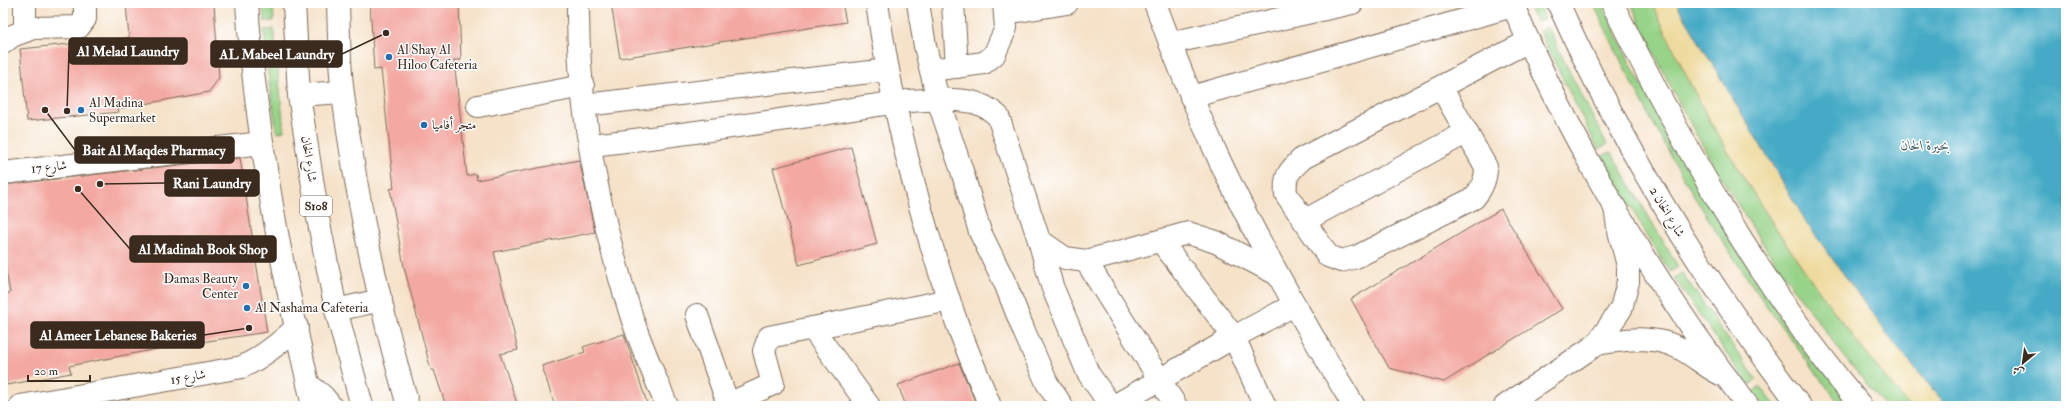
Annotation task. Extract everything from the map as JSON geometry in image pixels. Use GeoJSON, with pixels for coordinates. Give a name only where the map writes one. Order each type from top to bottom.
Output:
{"type":"FeatureCollection","features":[{"type":"Feature","properties":{"kind":"street"},"geometry":{"type":"LineString","coordinates":[[25,30],[26,3]]}},
{"type":"Feature","properties":{"kind":"street"},"geometry":{"type":"LineString","coordinates":[[3,43],[12,36],[25,30],[79,27],[85,19],[85,3]]}},
{"type":"Feature","properties":{"kind":"street"},"geometry":{"type":"LineString","coordinates":[[247,3],[253,76],[262,144],[280,247],[313,406]]}},
{"type":"Feature","properties":{"kind":"street","name":"شارع الخان"},"geometry":{"type":"LineString","coordinates":[[294,3],[299,95],[318,218],[336,310],[362,406]]}},
{"type":"Feature","properties":{"kind":"street"},"geometry":{"type":"LineString","coordinates":[[338,3],[342,92],[361,207],[381,300],[408,406]]}},
{"type":"Feature","properties":{"kind":"street"},"geometry":{"type":"LineString","coordinates":[[578,3],[578,32],[584,96],[591,145],[612,249],[633,319],[666,406]]}},
{"type":"Feature","properties":{"kind":"street"},"geometry":{"type":"LineString","coordinates":[[877,3],[893,104],[924,224],[949,300],[990,406]]}},
{"type":"Feature","properties":{"kind":"street"},"geometry":{"type":"LineString","coordinates":[[918,3],[938,100],[962,171],[980,232],[1005,283],[1024,331],[1047,382],[1062,406]]}},
{"type":"Feature","properties":{"kind":"street"},"geometry":{"type":"LineString","coordinates":[[953,3],[958,67]]}},
{"type":"Feature","properties":{"kind":"street"},"geometry":{"type":"LineString","coordinates":[[931,70],[984,63],[994,55],[1006,28],[1005,8],[1067,3]]}},
{"type":"Feature","properties":{"kind":"street"},"geometry":{"type":"LineString","coordinates":[[1155,3],[1192,97],[1218,157],[1277,274],[1354,406]]}},
{"type":"Feature","properties":{"kind":"street"},"geometry":{"type":"LineString","coordinates":[[1170,43],[1352,3]]}},
{"type":"Feature","properties":{"kind":"street","name":"شارع الخان 2"},"geometry":{"type":"LineString","coordinates":[[1558,3],[1611,113],[1676,226],[1723,300],[1800,406]]}},
{"type":"Feature","properties":{"kind":"street"},"geometry":{"type":"LineString","coordinates":[[1612,3],[1674,125],[1724,209],[1797,321],[1861,406]]}},
{"type":"Feature","properties":{"kind":"street"},"geometry":{"type":"LineString","coordinates":[[1192,97],[1513,4],[1529,41],[1570,124],[1615,206],[1684,317],[1742,402]]}},
{"type":"Feature","properties":{"kind":"street"},"geometry":{"type":"LineString","coordinates":[[1441,87],[1486,168],[1484,182],[1474,198],[1356,257],[1341,261],[1328,256],[1286,194],[1285,182],[1289,171],[1303,158],[1529,41]]}},
{"type":"Feature","properties":{"kind":"street"},"geometry":{"type":"LineString","coordinates":[[478,106],[888,70]]}},
{"type":"Feature","properties":{"kind":"street"},"geometry":{"type":"LineString","coordinates":[[299,95],[342,92]]}},
{"type":"Feature","properties":{"kind":"street"},"geometry":{"type":"LineString","coordinates":[[591,145],[676,136],[893,104],[938,100],[973,102],[987,108],[998,116],[1039,240],[1052,286],[1088,373],[1110,406]]}},
{"type":"Feature","properties":{"kind":"street"},"geometry":{"type":"LineString","coordinates":[[1304,221],[1467,132]]}},
{"type":"Feature","properties":{"kind":"street","name":"شارع 17"},"geometry":{"type":"LineString","coordinates":[[3,173],[262,144]]}},
{"type":"Feature","properties":{"kind":"street"},"geometry":{"type":"LineString","coordinates":[[1505,406],[1597,344],[1621,309],[1628,282],[1628,266],[1618,227],[1615,206]]}},
{"type":"Feature","properties":{"kind":"street"},"geometry":{"type":"LineString","coordinates":[[1039,240],[1065,258],[1086,261],[1188,233],[1216,242],[1277,274]]}},
{"type":"Feature","properties":{"kind":"street"},"geometry":{"type":"LineString","coordinates":[[1161,241],[1234,337],[1265,406]]}},
{"type":"Feature","properties":{"kind":"street"},"geometry":{"type":"LineString","coordinates":[[1086,261],[1176,406]]}},
{"type":"Feature","properties":{"kind":"street"},"geometry":{"type":"LineString","coordinates":[[336,310],[381,300]]}},
{"type":"Feature","properties":{"kind":"street"},"geometry":{"type":"LineString","coordinates":[[697,316],[726,405],[773,384],[764,351],[769,337],[949,300]]}},
{"type":"Feature","properties":{"kind":"street"},"geometry":{"type":"LineString","coordinates":[[1114,406],[1234,337],[1294,305]]}},
{"type":"Feature","properties":{"kind":"street","name":"شارع 15"},"geometry":{"type":"LineString","coordinates":[[20,406],[242,367],[255,361],[276,347],[297,327]]}},
{"type":"Feature","properties":{"kind":"street"},"geometry":{"type":"LineString","coordinates":[[812,328],[869,406]]}},
{"type":"Feature","properties":{"kind":"street"},"geometry":{"type":"LineString","coordinates":[[1597,344],[1636,338],[1660,340],[1681,349],[1707,367],[1725,376]]}},
{"type":"Feature","properties":{"kind":"street"},"geometry":{"type":"LineString","coordinates":[[308,384],[323,396],[331,406]]}},
{"type":"Feature","properties":{"kind":"green space"},"geometry":{"type":"Polygon","coordinates":[[[263,3],[273,3],[274,21],[264,21],[263,3]]]}},
{"type":"Feature","properties":{"kind":"green space"},"geometry":{"type":"Polygon","coordinates":[[[1527,3],[1538,3],[1545,19],[1536,22],[1527,3]]]}},
{"type":"Feature","properties":{"kind":"green space"},"geometry":{"type":"Polygon","coordinates":[[[1593,3],[1602,3],[1634,71],[1693,176],[1853,406],[1841,406],[1782,327],[1727,248],[1666,147],[1593,3]]]}},
{"type":"Feature","properties":{"kind":"green space"},"geometry":{"type":"Polygon","coordinates":[[[1631,3],[1652,3],[1684,72],[1705,112],[1775,227],[1826,300],[1909,406],[1885,406],[1847,360],[1776,264],[1743,214],[1683,110],[1631,3]]]}},
{"type":"Feature","properties":{"kind":"green space"},"geometry":{"type":"Polygon","coordinates":[[[1548,27],[1607,145],[1598,149],[1539,31],[1548,27]]]}},
{"type":"Feature","properties":{"kind":"green space"},"geometry":{"type":"Polygon","coordinates":[[[274,29],[284,131],[277,133],[269,82],[264,30],[274,29]]]}},
{"type":"Feature","properties":{"kind":"green space"},"geometry":{"type":"Polygon","coordinates":[[[1611,152],[1678,267],[1670,272],[1646,234],[1602,156],[1611,152]]]}},
{"type":"Feature","properties":{"kind":"green space"},"geometry":{"type":"Polygon","coordinates":[[[1682,273],[1756,379],[1749,386],[1674,278],[1682,273]]]}},
{"type":"Feature","properties":{"kind":"green space"},"geometry":{"type":"Polygon","coordinates":[[[1760,386],[1776,406],[1764,406],[1753,392],[1760,386]]]}},
{"type":"Feature","properties":{"kind":"sand"},"geometry":{"type":"Polygon","coordinates":[[[1652,3],[1676,3],[1808,225],[1895,345],[1947,406],[1909,406],[1826,300],[1775,227],[1705,112],[1652,3]]]}},
{"type":"Feature","properties":{"kind":"water","name":"بحيرة الخان"},"geometry":{"type":"Polygon","coordinates":[[[1676,3],[2066,3],[2066,406],[1947,406],[1895,345],[1808,225],[1676,3]]]}},
{"type":"Feature","properties":{"kind":"building"},"geometry":{"type":"Polygon","coordinates":[[[214,3],[219,78],[209,92],[118,109],[119,112],[27,121],[20,49],[129,38],[126,4],[214,3]]]}},
{"type":"Feature","properties":{"kind":"building"},"geometry":{"type":"Polygon","coordinates":[[[370,3],[459,3],[461,60],[454,60],[467,176],[476,174],[477,180],[579,160],[595,232],[494,252],[518,350],[500,354],[518,406],[446,406],[434,370],[431,370],[404,267],[390,189],[394,188],[381,69],[374,70],[370,3]]]}},
{"type":"Feature","properties":{"kind":"building"},"geometry":{"type":"Polygon","coordinates":[[[611,3],[842,3],[846,22],[620,58],[611,3]]]}},
{"type":"Feature","properties":{"kind":"building"},"geometry":{"type":"Polygon","coordinates":[[[851,147],[877,244],[799,265],[773,168],[851,147]]]}},
{"type":"Feature","properties":{"kind":"building"},"geometry":{"type":"Polygon","coordinates":[[[240,158],[267,332],[162,348],[69,366],[71,373],[7,385],[3,365],[3,294],[10,293],[3,254],[3,185],[240,158]]]}},
{"type":"Feature","properties":{"kind":"building"},"geometry":{"type":"Polygon","coordinates":[[[1501,209],[1562,309],[1444,382],[1389,368],[1351,299],[1501,209]]]}},
{"type":"Feature","properties":{"kind":"building"},"geometry":{"type":"Polygon","coordinates":[[[624,334],[648,406],[555,406],[542,366],[585,352],[583,347],[624,334]]]}},
{"type":"Feature","properties":{"kind":"building"},"geometry":{"type":"Polygon","coordinates":[[[959,363],[977,406],[906,406],[898,385],[959,363]]]}},
{"type":"Feature","properties":{"kind":"place","name":"AL Mabeel Laundry"},"geometry":{"type":"Point","coordinates":[386,33]}},
{"type":"Feature","properties":{"kind":"place","name":"Al Shay Al Hiloo Cafeteria"},"geometry":{"type":"Point","coordinates":[389,57]}},
{"type":"Feature","properties":{"kind":"place","name":"Bait Al Maqdes Pharmacy"},"geometry":{"type":"Point","coordinates":[45,110]}},
{"type":"Feature","properties":{"kind":"place","name":"Al Madina Supermarket"},"geometry":{"type":"Point","coordinates":[81,110]}},
{"type":"Feature","properties":{"kind":"place","name":"Al Melad Laundry"},"geometry":{"type":"Point","coordinates":[67,111]}},
{"type":"Feature","properties":{"kind":"place","name":"متجر أفاميا"},"geometry":{"type":"Point","coordinates":[424,125]}},
{"type":"Feature","properties":{"kind":"place","name":"Rani Laundry"},"geometry":{"type":"Point","coordinates":[100,184]}},
{"type":"Feature","properties":{"kind":"place","name":"Al Madinah Book Shop"},"geometry":{"type":"Point","coordinates":[78,189]}},
{"type":"Feature","properties":{"kind":"place","name":"Damas Beauty Center"},"geometry":{"type":"Point","coordinates":[246,286]}},
{"type":"Feature","properties":{"kind":"place","name":"Al Nashama Cafeteria"},"geometry":{"type":"Point","coordinates":[247,308]}},
{"type":"Feature","properties":{"kind":"place","name":"Al Ameer Lebanese Bakeries"},"geometry":{"type":"Point","coordinates":[249,328]}}]}
